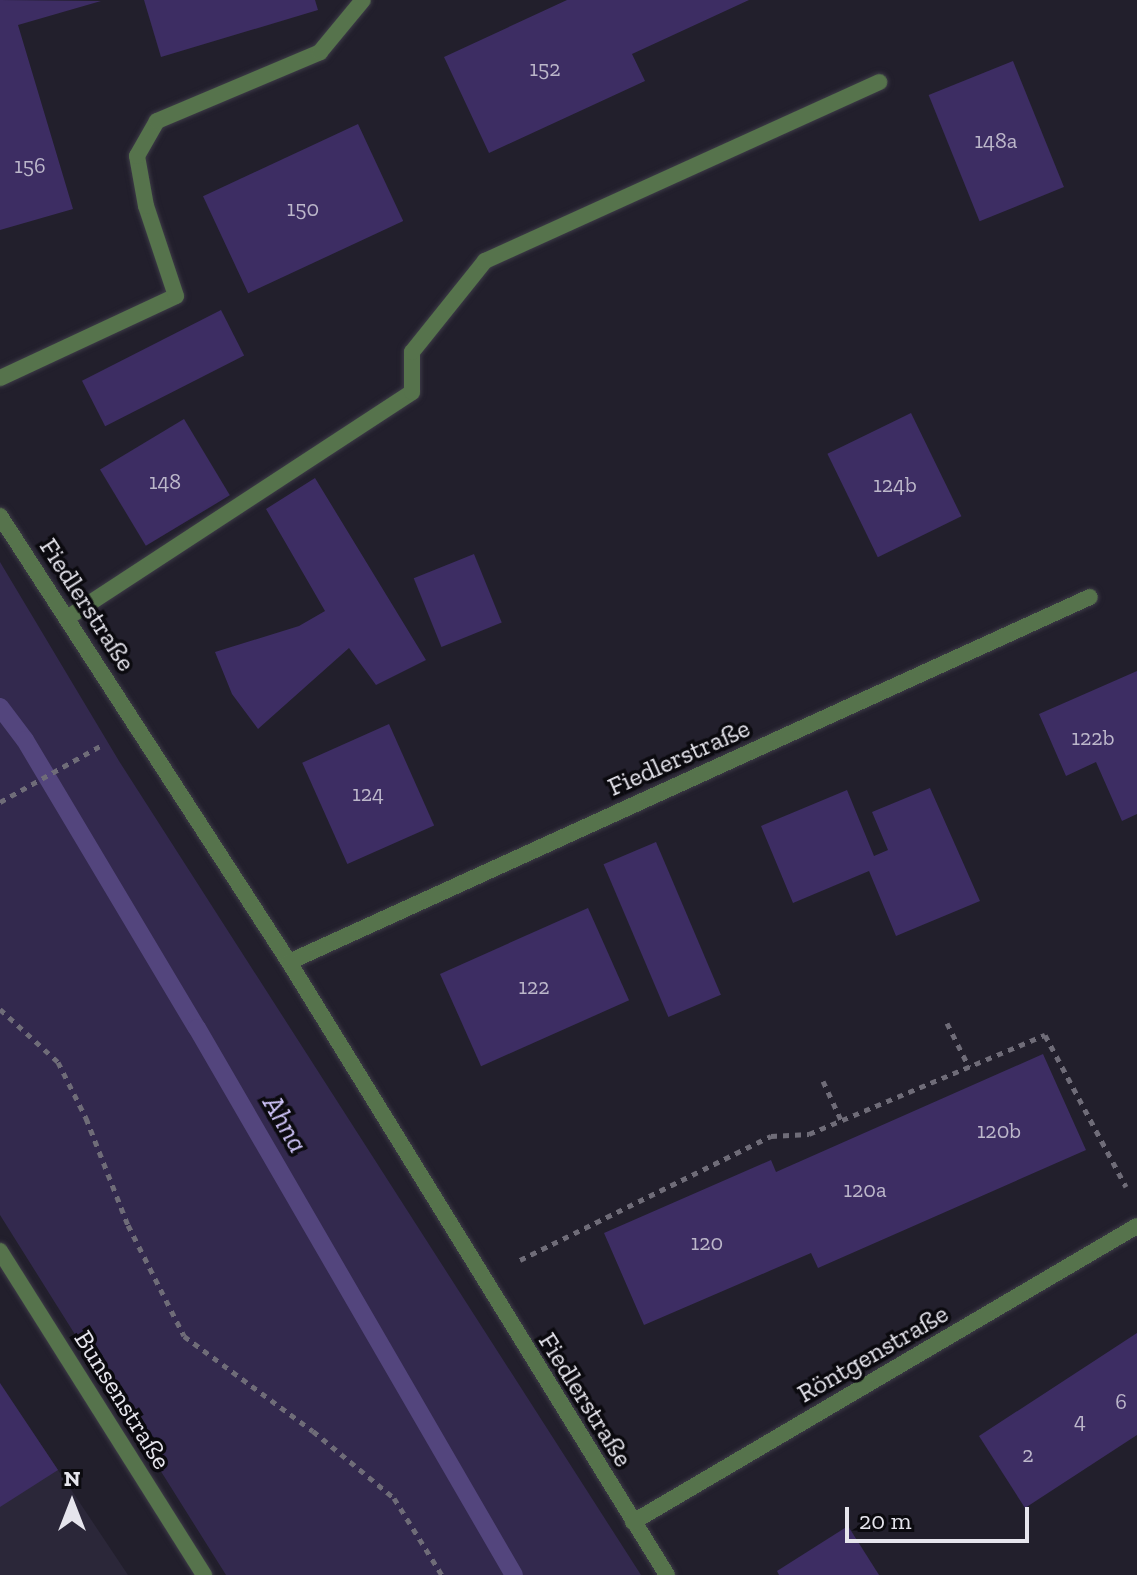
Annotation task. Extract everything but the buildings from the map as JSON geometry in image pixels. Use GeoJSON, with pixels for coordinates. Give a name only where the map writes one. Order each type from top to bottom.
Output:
{"type":"FeatureCollection","features":[{"type":"Feature","properties":{"kind":"street"},"geometry":{"type":"LineString","coordinates":[[0,378],[176,296],[146,206],[137,156],[157,121],[320,52],[363,0]]}},
{"type":"Feature","properties":{"kind":"street"},"geometry":{"type":"LineString","coordinates":[[67,618],[412,392],[412,352],[485,261],[879,82]]}},
{"type":"Feature","properties":{"kind":"street","name":"Fiedlerstraße"},"geometry":{"type":"LineString","coordinates":[[0,516],[289,962],[667,1575]]}},
{"type":"Feature","properties":{"kind":"street","name":"Fiedlerstraße"},"geometry":{"type":"LineString","coordinates":[[289,962],[1090,597]]}},
{"type":"Feature","properties":{"kind":"street","name":"Röntgenstraße"},"geometry":{"type":"LineString","coordinates":[[633,1522],[1137,1226]]}},
{"type":"Feature","properties":{"kind":"street","name":"Bunsenstraße"},"geometry":{"type":"LineString","coordinates":[[0,1251],[204,1575]]}},
{"type":"Feature","properties":{"kind":"path"},"geometry":{"type":"LineString","coordinates":[[0,802],[94,750]]}},
{"type":"Feature","properties":{"kind":"path"},"geometry":{"type":"LineString","coordinates":[[0,1009],[58,1062],[86,1118],[128,1225],[184,1336],[313,1431],[394,1498],[442,1575]]}},
{"type":"Feature","properties":{"kind":"path"},"geometry":{"type":"LineString","coordinates":[[947,1023],[969,1067]]}},
{"type":"Feature","properties":{"kind":"path"},"geometry":{"type":"LineString","coordinates":[[483,1278],[771,1136],[809,1134],[1045,1035],[1130,1195]]}},
{"type":"Feature","properties":{"kind":"path"},"geometry":{"type":"LineString","coordinates":[[823,1081],[841,1120]]}},
{"type":"Feature","properties":{"kind":"shaded area"},"geometry":{"type":"Polygon","coordinates":[[[0,562],[119,761],[641,1575],[226,1575],[0,1215],[0,562]]]}},
{"type":"Feature","properties":{"kind":"shaded area"},"geometry":{"type":"Polygon","coordinates":[[[0,1384],[58,1470],[128,1575],[0,1575],[0,1384]]]}},
{"type":"Feature","properties":{"kind":"waterway","name":"Ahna"},"geometry":{"type":"LineString","coordinates":[[0,707],[25,740],[197,1028],[514,1575]]}}]}
